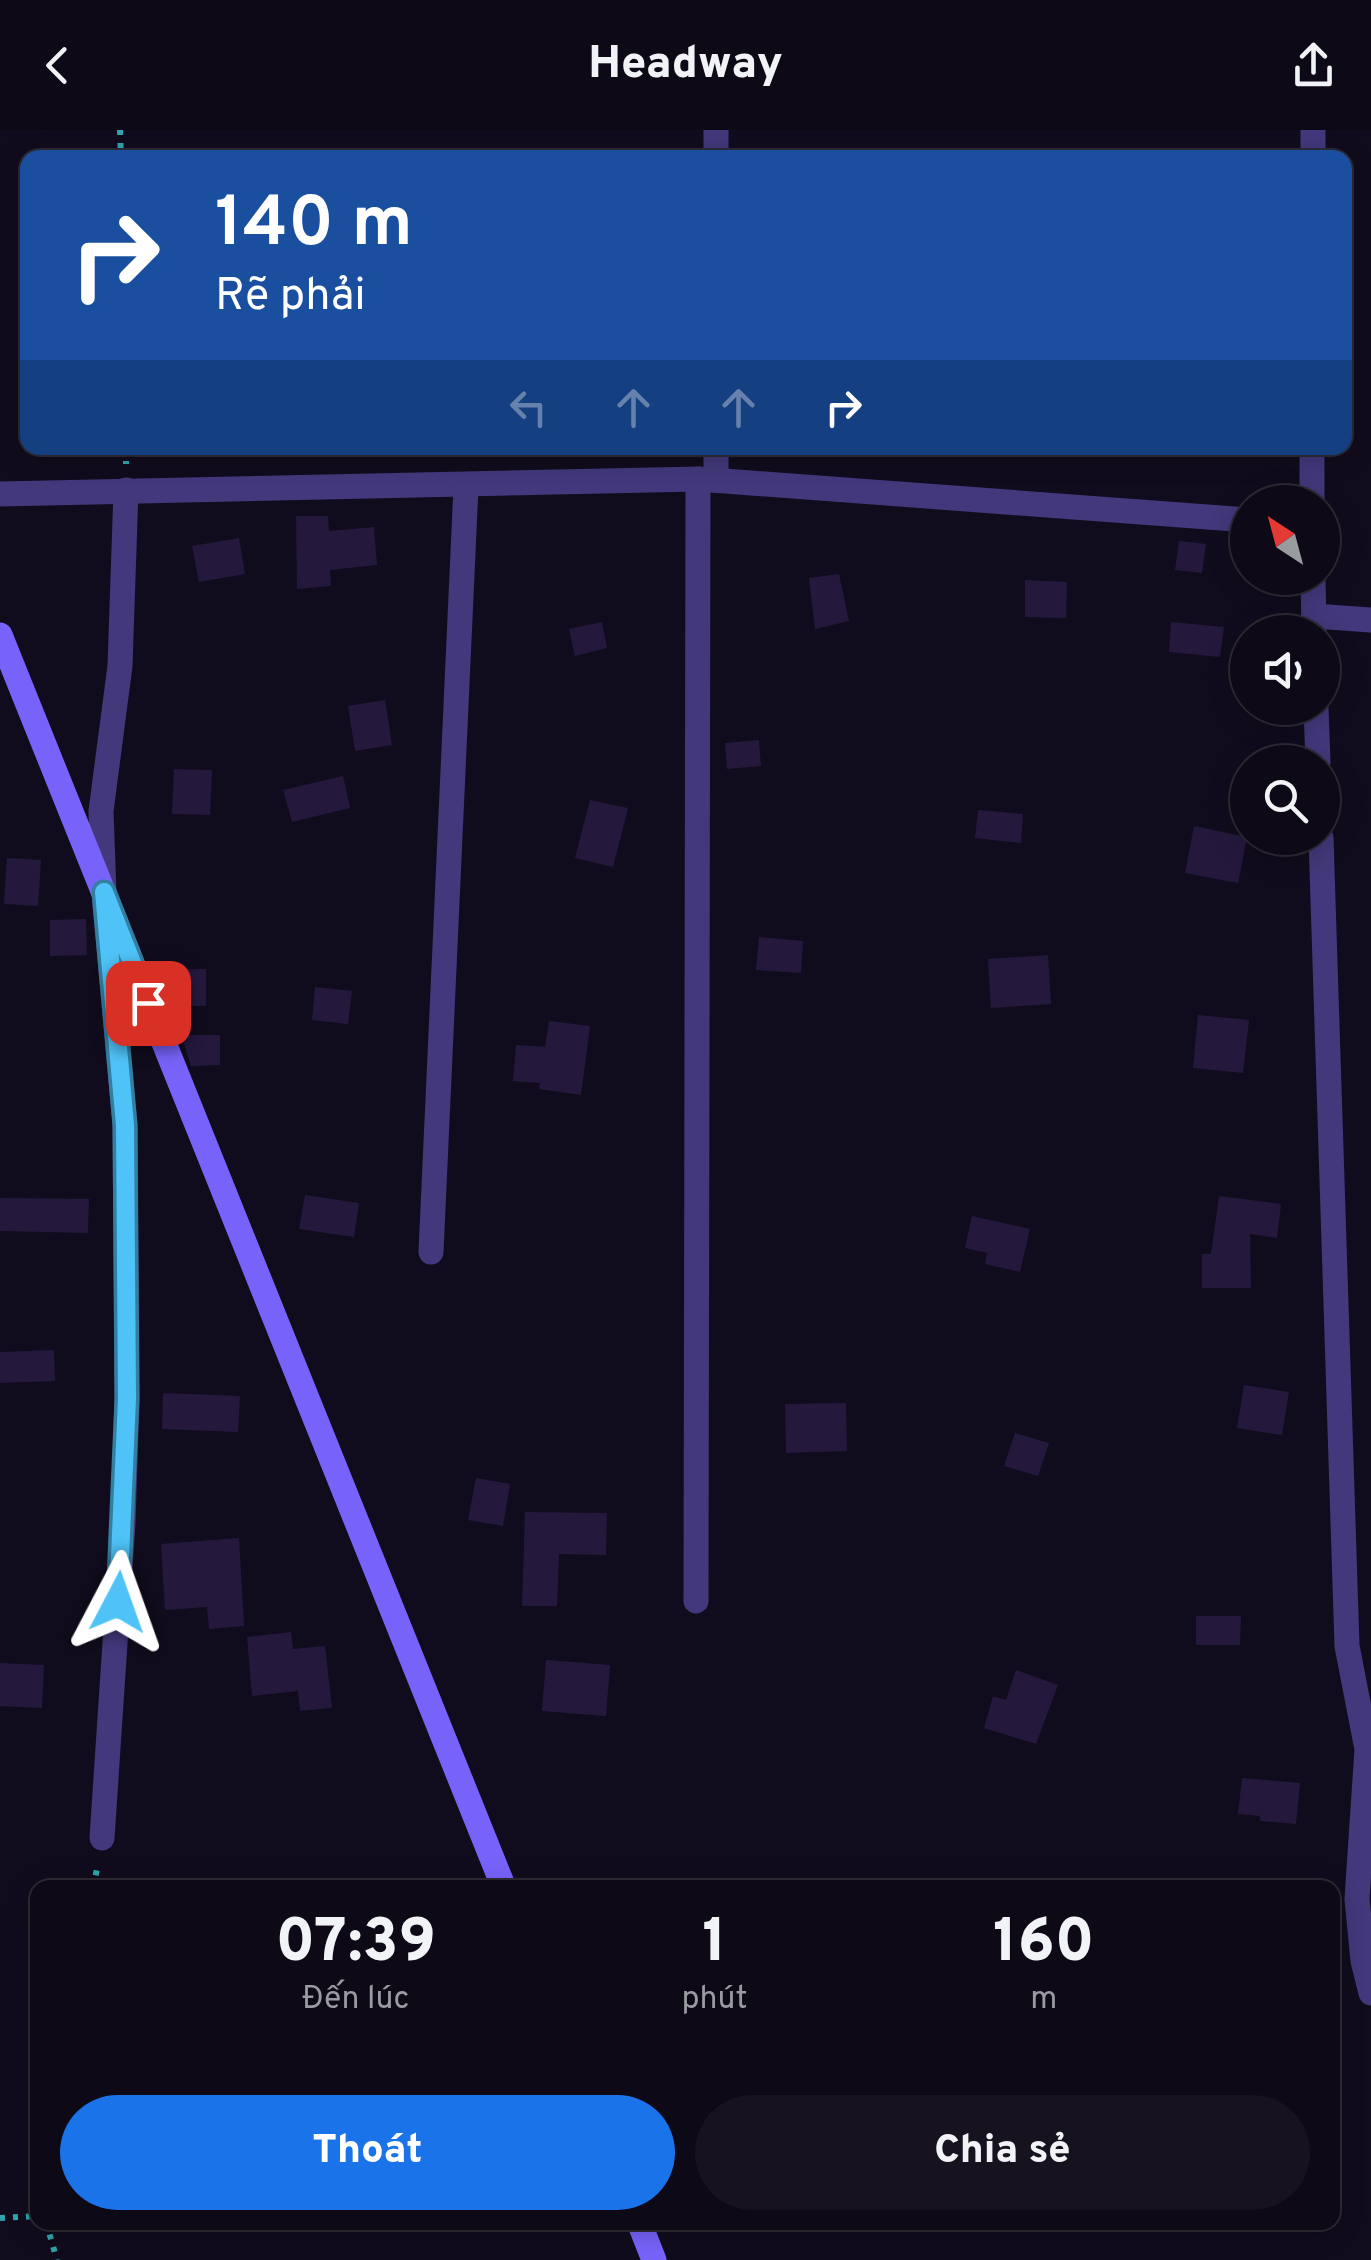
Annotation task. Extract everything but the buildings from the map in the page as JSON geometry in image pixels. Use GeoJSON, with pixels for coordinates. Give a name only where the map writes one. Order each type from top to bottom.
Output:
{"type":"FeatureCollection","features":[{"type":"Feature","properties":{"kind":"main road"},"geometry":{"type":"LineString","coordinates":[[0,635],[501,1880]]}},
{"type":"Feature","properties":{"kind":"main road"},"geometry":{"type":"LineString","coordinates":[[642,2230],[654,2260]]}},
{"type":"Feature","properties":{"kind":"street"},"geometry":{"type":"LineString","coordinates":[[696,1601],[707,480],[714,455]]}},
{"type":"Feature","properties":{"kind":"street"},"geometry":{"type":"LineString","coordinates":[[1312,455],[1312,485]]}},
{"type":"Feature","properties":{"kind":"street"},"geometry":{"type":"LineString","coordinates":[[0,494],[707,480],[1230,519]]}},
{"type":"Feature","properties":{"kind":"street"},"geometry":{"type":"LineString","coordinates":[[430,1252],[466,487]]}},
{"type":"Feature","properties":{"kind":"street"},"geometry":{"type":"LineString","coordinates":[[102,1838],[123,1524],[127,1399],[125,1125],[104,892],[101,811],[120,666],[126,490]]}},
{"type":"Feature","properties":{"kind":"street"},"geometry":{"type":"LineString","coordinates":[[1340,622],[1371,620]]}},
{"type":"Feature","properties":{"kind":"street"},"geometry":{"type":"LineString","coordinates":[[1322,855],[1346,1646],[1367,1749],[1357,1900],[1363,1961],[1371,1993]]}},
{"type":"Feature","properties":{"kind":"path"},"geometry":{"type":"LineString","coordinates":[[0,2218],[30,2216]]}},
{"type":"Feature","properties":{"kind":"path"},"geometry":{"type":"LineString","coordinates":[[48,2230],[57,2260]]}},
{"type":"Feature","properties":{"kind":"route"},"geometry":{"type":"LineString","coordinates":[[118,1602],[127,1399],[125,1125],[104,892],[148,1003]]}}]}
